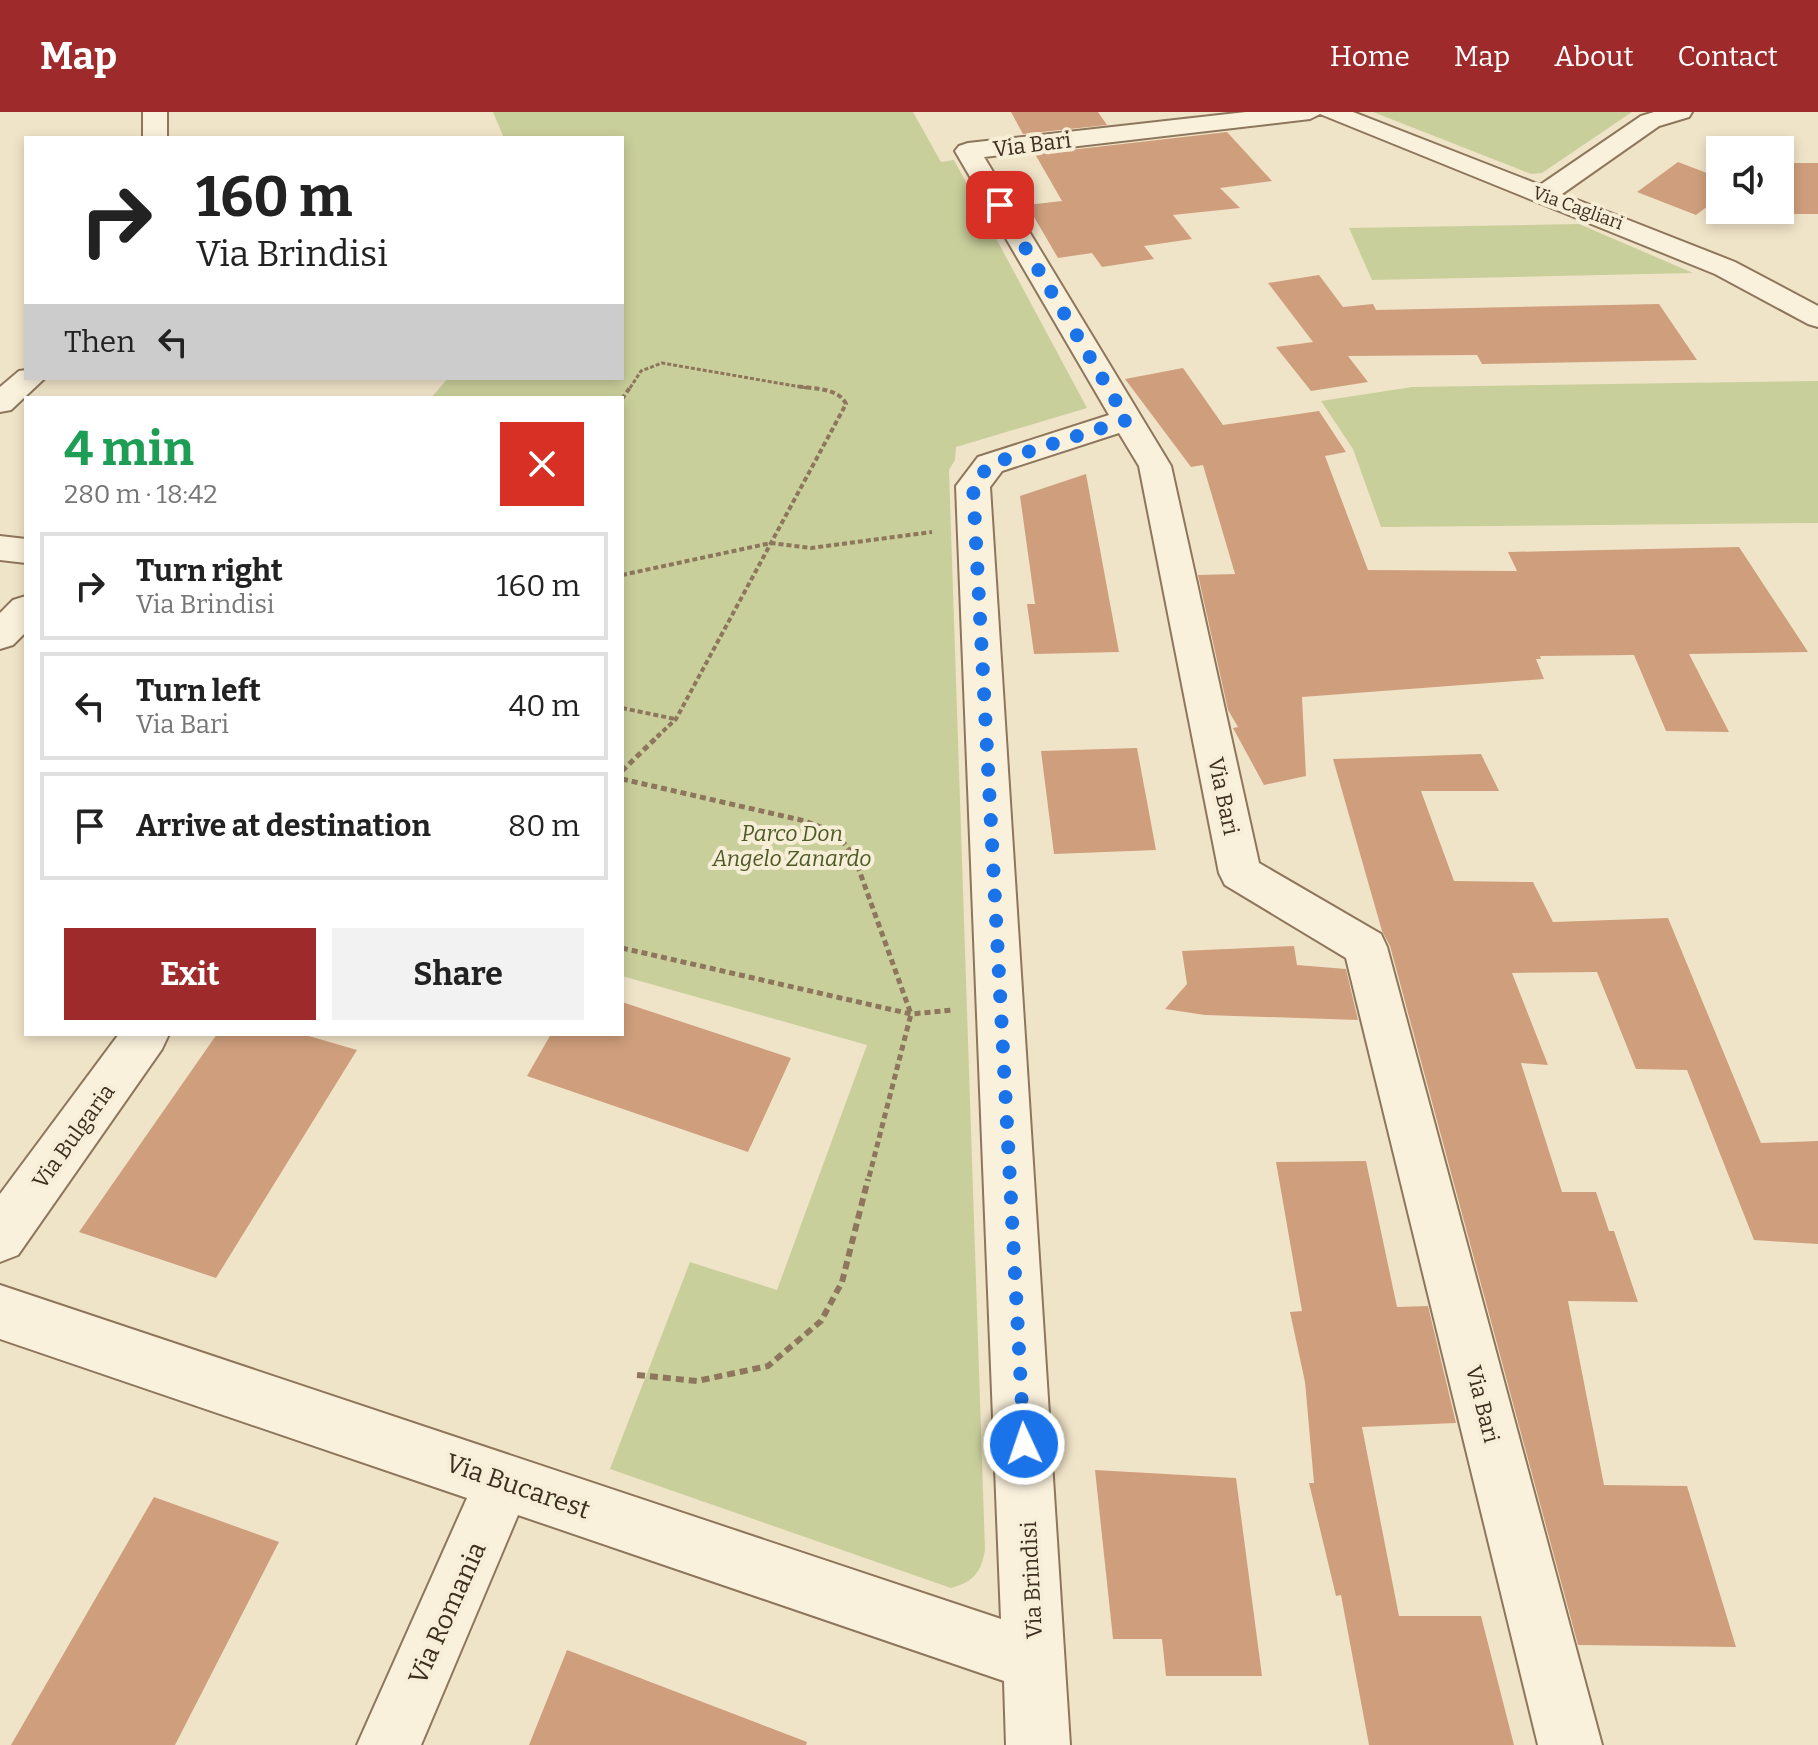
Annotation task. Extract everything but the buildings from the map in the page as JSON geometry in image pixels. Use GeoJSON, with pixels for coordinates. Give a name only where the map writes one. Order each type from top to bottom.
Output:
{"type":"FeatureCollection","features":[{"type":"Feature","properties":{"kind":"street"},"geometry":{"type":"LineString","coordinates":[[155,112],[155,136]]}},
{"type":"Feature","properties":{"kind":"street","name":"Via Bari"},"geometry":{"type":"LineString","coordinates":[[1310,112],[968,151],[1155,466],[1240,873],[1365,947],[1570,1745]]}},
{"type":"Feature","properties":{"kind":"street","name":"Via Cagliari"},"geometry":{"type":"LineString","coordinates":[[1331,112],[1633,228],[1725,268],[1818,318]]}},
{"type":"Feature","properties":{"kind":"street"},"geometry":{"type":"LineString","coordinates":[[1543,195],[1650,121],[1680,112]]}},
{"type":"Feature","properties":{"kind":"street"},"geometry":{"type":"LineString","coordinates":[[0,403],[28,380]]}},
{"type":"Feature","properties":{"kind":"street","name":"Via Brindisi"},"geometry":{"type":"LineString","coordinates":[[1038,1745],[973,486],[990,464],[1127,420]]}},
{"type":"Feature","properties":{"kind":"street"},"geometry":{"type":"LineString","coordinates":[[0,548],[24,551]]}},
{"type":"Feature","properties":{"kind":"street"},"geometry":{"type":"LineString","coordinates":[[0,636],[24,611]]}},
{"type":"Feature","properties":{"kind":"street","name":"Via Bulgaria"},"geometry":{"type":"LineString","coordinates":[[0,1237],[145,1036]]}},
{"type":"Feature","properties":{"kind":"street","name":"Via Bucarest"},"geometry":{"type":"LineString","coordinates":[[0,1312],[1036,1661]]}},
{"type":"Feature","properties":{"kind":"street","name":"Via Romania"},"geometry":{"type":"LineString","coordinates":[[389,1745],[504,1481]]}},
{"type":"Feature","properties":{"kind":"path"},"geometry":{"type":"LineString","coordinates":[[624,396],[641,371],[662,363],[842,396],[846,404],[676,719],[624,769]]}},
{"type":"Feature","properties":{"kind":"path"},"geometry":{"type":"LineString","coordinates":[[624,575],[771,543],[811,548],[928,534],[942,528]]}},
{"type":"Feature","properties":{"kind":"path"},"geometry":{"type":"LineString","coordinates":[[624,708],[676,719]]}},
{"type":"Feature","properties":{"kind":"path"},"geometry":{"type":"LineString","coordinates":[[624,779],[805,821],[836,833],[854,856],[911,1014],[842,1282],[821,1321],[768,1366],[697,1381],[637,1375]]}},
{"type":"Feature","properties":{"kind":"path"},"geometry":{"type":"LineString","coordinates":[[624,948],[911,1014],[958,1010]]}},
{"type":"Feature","properties":{"kind":"green space","name":"Parco Don Angelo Zanardo"},"geometry":{"type":"Polygon","coordinates":[[[493,112],[913,112],[941,162],[954,160],[1087,408],[956,447],[955,460],[949,470],[985,1550],[975,1575],[951,1588],[610,1469],[690,1262],[777,1290],[867,1045],[624,977],[624,396],[433,396],[446,380],[624,380],[624,136],[503,136],[493,112]]]}},
{"type":"Feature","properties":{"kind":"green space"},"geometry":{"type":"Polygon","coordinates":[[[1373,112],[1632,112],[1542,173],[1531,174],[1373,112]]]}},
{"type":"Feature","properties":{"kind":"green space"},"geometry":{"type":"Polygon","coordinates":[[[1579,224],[1693,273],[1372,280],[1349,228],[1579,224]]]}},
{"type":"Feature","properties":{"kind":"green space"},"geometry":{"type":"Polygon","coordinates":[[[1818,381],[1818,523],[1381,527],[1353,449],[1321,401],[1412,387],[1818,381]]]}},
{"type":"Feature","properties":{"kind":"route"},"geometry":{"type":"LineString","coordinates":[[1000,205],[1127,420],[990,464],[980,473],[973,486],[1024,1444]]}}]}
